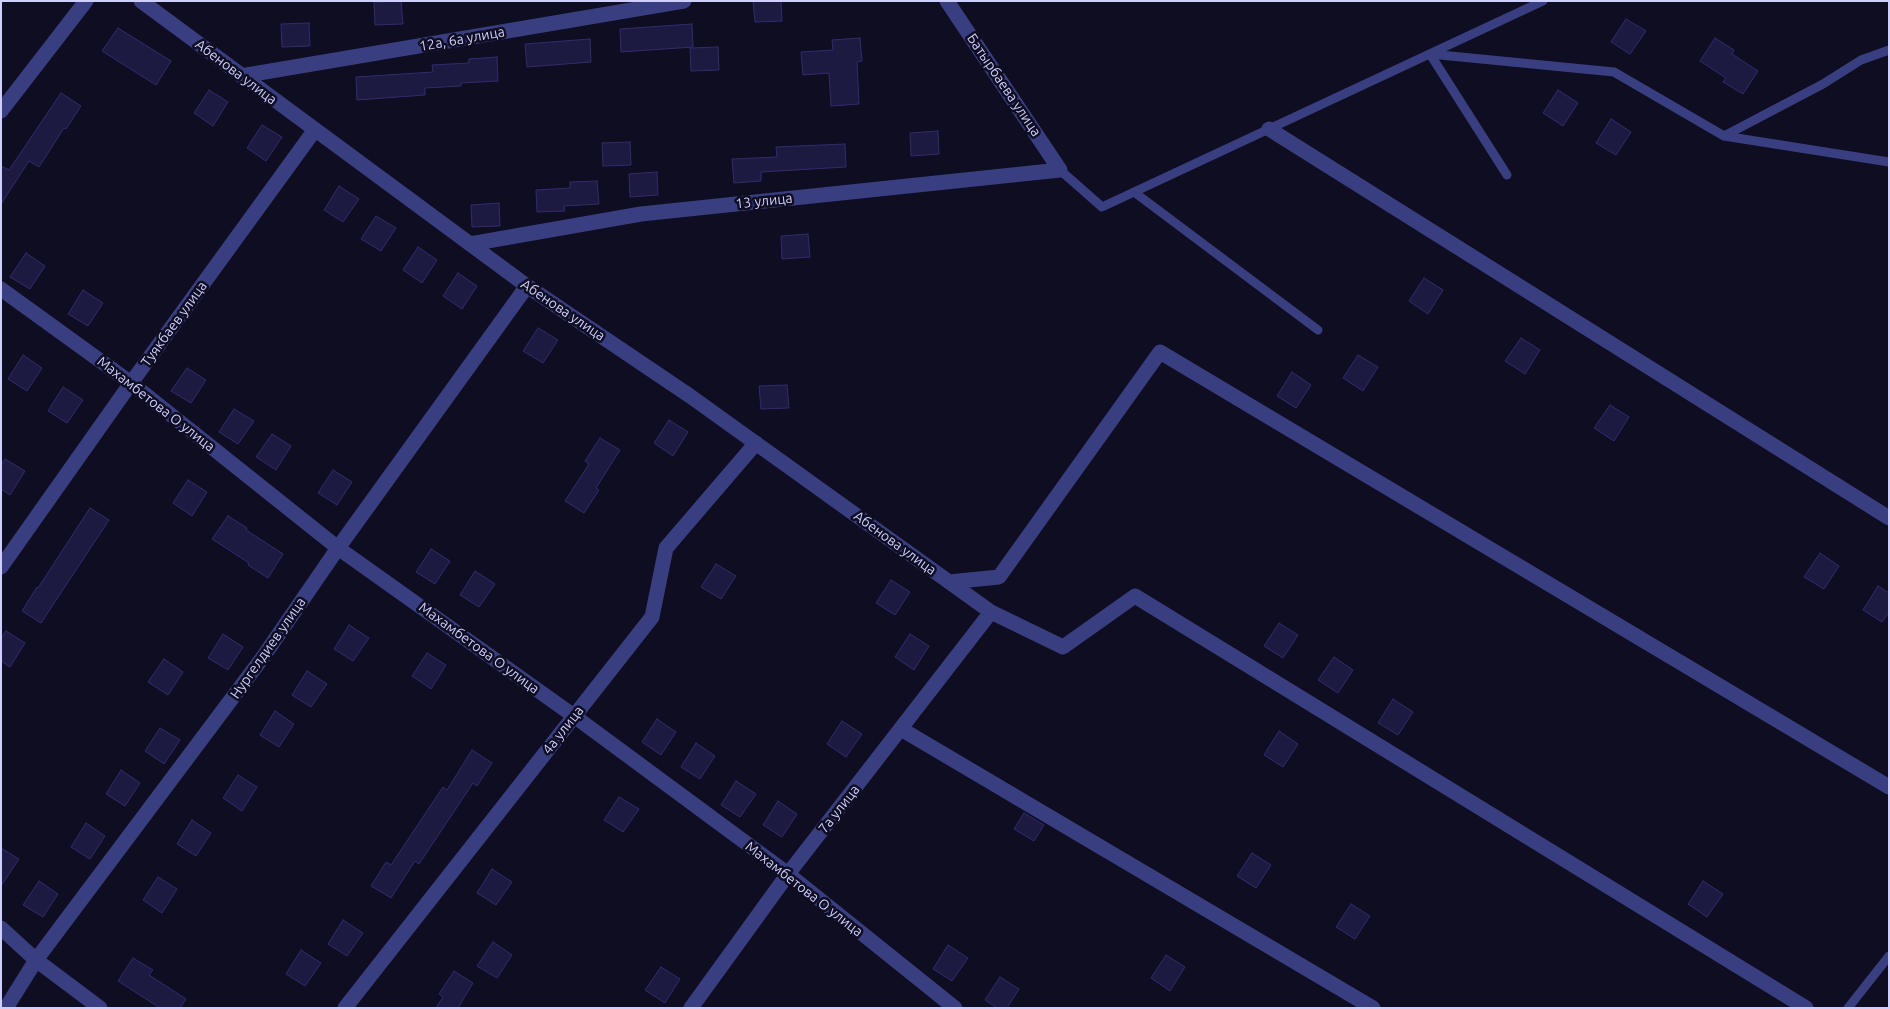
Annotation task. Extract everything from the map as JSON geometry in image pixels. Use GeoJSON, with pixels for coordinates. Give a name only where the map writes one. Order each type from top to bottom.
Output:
{"type":"FeatureCollection","features":[{"type":"Feature","properties":{"kind":"street"},"geometry":{"type":"LineString","coordinates":[[1,111],[86,1]]}},
{"type":"Feature","properties":{"kind":"street","name":"Абенова улица"},"geometry":{"type":"LineString","coordinates":[[141,1],[314,131],[527,286],[690,396],[991,612],[1063,647],[1135,596],[1806,1008]]}},
{"type":"Feature","properties":{"kind":"street","name":"12а, 6а улица"},"geometry":{"type":"LineString","coordinates":[[241,76],[684,1]]}},
{"type":"Feature","properties":{"kind":"street","name":"Батырбаева улица"},"geometry":{"type":"LineString","coordinates":[[947,1],[1060,170]]}},
{"type":"Feature","properties":{"kind":"street"},"geometry":{"type":"LineString","coordinates":[[1269,129],[1889,518]]}},
{"type":"Feature","properties":{"kind":"street","name":"Туякбаев улица"},"geometry":{"type":"LineString","coordinates":[[1,567],[131,383],[314,131]]}},
{"type":"Feature","properties":{"kind":"street","name":"13 улица"},"geometry":{"type":"LineString","coordinates":[[470,244],[641,214],[1060,170]]}},
{"type":"Feature","properties":{"kind":"street","name":"Нургелдиев улица"},"geometry":{"type":"LineString","coordinates":[[6,1008],[36,960],[263,657],[338,548],[527,286]]}},
{"type":"Feature","properties":{"kind":"street","name":"Махамбетова О улица"},"geometry":{"type":"LineString","coordinates":[[1,289],[131,383],[338,548],[574,716],[788,874],[955,1008]]}},
{"type":"Feature","properties":{"kind":"street"},"geometry":{"type":"LineString","coordinates":[[949,582],[999,577],[1160,352],[1889,787]]}},
{"type":"Feature","properties":{"kind":"street","name":"4а улица"},"geometry":{"type":"LineString","coordinates":[[345,1008],[652,617],[666,548],[756,443]]}},
{"type":"Feature","properties":{"kind":"street","name":"7а улица"},"geometry":{"type":"LineString","coordinates":[[691,1008],[788,874],[991,612]]}},
{"type":"Feature","properties":{"kind":"street"},"geometry":{"type":"LineString","coordinates":[[901,729],[1374,1008]]}},
{"type":"Feature","properties":{"kind":"street"},"geometry":{"type":"LineString","coordinates":[[1,928],[36,960],[100,1008]]}},
{"type":"Feature","properties":{"kind":"lane"},"geometry":{"type":"LineString","coordinates":[[1060,170],[1102,207],[1543,1]]}},
{"type":"Feature","properties":{"kind":"lane"},"geometry":{"type":"LineString","coordinates":[[1724,136],[1823,84],[1862,60],[1889,50]]}},
{"type":"Feature","properties":{"kind":"lane"},"geometry":{"type":"LineString","coordinates":[[1430,54],[1614,72],[1724,136],[1889,162]]}},
{"type":"Feature","properties":{"kind":"lane"},"geometry":{"type":"LineString","coordinates":[[1430,54],[1507,176]]}},
{"type":"Feature","properties":{"kind":"lane"},"geometry":{"type":"LineString","coordinates":[[1134,192],[1318,330]]}},
{"type":"Feature","properties":{"kind":"lane"},"geometry":{"type":"LineString","coordinates":[[1848,1008],[1889,956]]}},
{"type":"Feature","properties":{"kind":"building"},"geometry":{"type":"Polygon","coordinates":[[[401,1],[403,24],[375,25],[374,2],[401,1]]]}},
{"type":"Feature","properties":{"kind":"building"},"geometry":{"type":"Polygon","coordinates":[[[753,1],[781,1],[782,21],[755,22],[753,1]]]}},
{"type":"Feature","properties":{"kind":"building"},"geometry":{"type":"Polygon","coordinates":[[[1626,19],[1646,31],[1630,54],[1611,42],[1626,19]]]}},
{"type":"Feature","properties":{"kind":"building"},"geometry":{"type":"Polygon","coordinates":[[[309,23],[310,46],[282,47],[281,24],[309,23]]]}},
{"type":"Feature","properties":{"kind":"building"},"geometry":{"type":"Polygon","coordinates":[[[692,24],[693,47],[621,52],[620,29],[692,24]]]}},
{"type":"Feature","properties":{"kind":"building"},"geometry":{"type":"Polygon","coordinates":[[[118,28],[171,61],[156,85],[102,51],[118,28]]]}},
{"type":"Feature","properties":{"kind":"building"},"geometry":{"type":"Polygon","coordinates":[[[860,38],[862,61],[857,62],[859,104],[831,106],[829,73],[803,75],[801,52],[833,50],[832,40],[860,38]]]}},
{"type":"Feature","properties":{"kind":"building"},"geometry":{"type":"Polygon","coordinates":[[[1715,38],[1734,50],[1732,54],[1758,71],[1743,94],[1723,82],[1726,78],[1700,61],[1715,38]]]}},
{"type":"Feature","properties":{"kind":"building"},"geometry":{"type":"Polygon","coordinates":[[[590,39],[591,62],[527,67],[525,44],[590,39]]]}},
{"type":"Feature","properties":{"kind":"building"},"geometry":{"type":"Polygon","coordinates":[[[718,47],[719,70],[691,71],[690,48],[718,47]]]}},
{"type":"Feature","properties":{"kind":"building"},"geometry":{"type":"Polygon","coordinates":[[[497,57],[498,81],[461,83],[461,86],[425,88],[425,95],[357,100],[356,77],[433,72],[432,65],[469,63],[469,59],[497,57]]]}},
{"type":"Feature","properties":{"kind":"building"},"geometry":{"type":"Polygon","coordinates":[[[209,90],[228,102],[213,126],[194,113],[209,90]]]}},
{"type":"Feature","properties":{"kind":"building"},"geometry":{"type":"Polygon","coordinates":[[[1558,90],[1578,103],[1563,126],[1543,113],[1558,90]]]}},
{"type":"Feature","properties":{"kind":"building"},"geometry":{"type":"Polygon","coordinates":[[[61,93],[81,106],[66,129],[64,128],[39,167],[29,161],[1,204],[1,166],[9,170],[61,93]]]}},
{"type":"Feature","properties":{"kind":"building"},"geometry":{"type":"Polygon","coordinates":[[[1611,119],[1631,132],[1616,155],[1596,143],[1611,119]]]}},
{"type":"Feature","properties":{"kind":"building"},"geometry":{"type":"Polygon","coordinates":[[[262,125],[282,137],[266,161],[247,148],[262,125]]]}},
{"type":"Feature","properties":{"kind":"building"},"geometry":{"type":"Polygon","coordinates":[[[938,131],[939,154],[911,156],[910,133],[938,131]]]}},
{"type":"Feature","properties":{"kind":"building"},"geometry":{"type":"Polygon","coordinates":[[[630,142],[631,165],[603,166],[602,143],[630,142]]]}},
{"type":"Feature","properties":{"kind":"building"},"geometry":{"type":"Polygon","coordinates":[[[845,144],[846,167],[761,172],[761,181],[734,183],[732,159],[777,157],[776,147],[845,144]]]}},
{"type":"Feature","properties":{"kind":"building"},"geometry":{"type":"Polygon","coordinates":[[[657,172],[658,195],[630,197],[629,174],[657,172]]]}},
{"type":"Feature","properties":{"kind":"building"},"geometry":{"type":"Polygon","coordinates":[[[597,181],[599,204],[564,206],[565,211],[537,212],[536,190],[570,188],[570,182],[597,181]]]}},
{"type":"Feature","properties":{"kind":"building"},"geometry":{"type":"Polygon","coordinates":[[[339,186],[359,199],[343,222],[324,210],[339,186]]]}},
{"type":"Feature","properties":{"kind":"building"},"geometry":{"type":"Polygon","coordinates":[[[499,203],[500,226],[472,227],[471,205],[499,203]]]}},
{"type":"Feature","properties":{"kind":"building"},"geometry":{"type":"Polygon","coordinates":[[[376,216],[396,228],[381,251],[361,239],[376,216]]]}},
{"type":"Feature","properties":{"kind":"building"},"geometry":{"type":"Polygon","coordinates":[[[808,234],[810,257],[782,259],[781,236],[808,234]]]}},
{"type":"Feature","properties":{"kind":"building"},"geometry":{"type":"Polygon","coordinates":[[[418,247],[437,260],[422,283],[403,270],[418,247]]]}},
{"type":"Feature","properties":{"kind":"building"},"geometry":{"type":"Polygon","coordinates":[[[26,253],[45,266],[30,289],[10,277],[26,253]]]}},
{"type":"Feature","properties":{"kind":"building"},"geometry":{"type":"Polygon","coordinates":[[[458,273],[477,286],[462,309],[443,296],[458,273]]]}},
{"type":"Feature","properties":{"kind":"building"},"geometry":{"type":"Polygon","coordinates":[[[1424,278],[1443,290],[1428,314],[1409,301],[1424,278]]]}},
{"type":"Feature","properties":{"kind":"building"},"geometry":{"type":"Polygon","coordinates":[[[83,290],[103,303],[88,326],[68,314],[83,290]]]}},
{"type":"Feature","properties":{"kind":"building"},"geometry":{"type":"Polygon","coordinates":[[[538,328],[558,340],[543,363],[523,351],[538,328]]]}},
{"type":"Feature","properties":{"kind":"building"},"geometry":{"type":"Polygon","coordinates":[[[1521,338],[1540,350],[1525,374],[1505,361],[1521,338]]]}},
{"type":"Feature","properties":{"kind":"building"},"geometry":{"type":"Polygon","coordinates":[[[23,355],[42,368],[27,391],[8,379],[23,355]]]}},
{"type":"Feature","properties":{"kind":"building"},"geometry":{"type":"Polygon","coordinates":[[[1358,355],[1378,367],[1363,391],[1343,378],[1358,355]]]}},
{"type":"Feature","properties":{"kind":"building"},"geometry":{"type":"Polygon","coordinates":[[[187,368],[206,380],[191,403],[171,391],[187,368]]]}},
{"type":"Feature","properties":{"kind":"building"},"geometry":{"type":"Polygon","coordinates":[[[1292,372],[1311,385],[1296,408],[1277,396],[1292,372]]]}},
{"type":"Feature","properties":{"kind":"building"},"geometry":{"type":"Polygon","coordinates":[[[787,385],[789,408],[761,409],[759,386],[787,385]]]}},
{"type":"Feature","properties":{"kind":"building"},"geometry":{"type":"Polygon","coordinates":[[[63,387],[83,400],[67,423],[48,411],[63,387]]]}},
{"type":"Feature","properties":{"kind":"building"},"geometry":{"type":"Polygon","coordinates":[[[1610,405],[1629,417],[1614,441],[1594,428],[1610,405]]]}},
{"type":"Feature","properties":{"kind":"building"},"geometry":{"type":"Polygon","coordinates":[[[234,409],[254,421],[238,444],[219,432],[234,409]]]}},
{"type":"Feature","properties":{"kind":"building"},"geometry":{"type":"Polygon","coordinates":[[[669,420],[688,432],[673,456],[654,443],[669,420]]]}},
{"type":"Feature","properties":{"kind":"building"},"geometry":{"type":"Polygon","coordinates":[[[272,434],[291,446],[276,470],[256,457],[272,434]]]}},
{"type":"Feature","properties":{"kind":"building"},"geometry":{"type":"Polygon","coordinates":[[[600,438],[620,450],[596,488],[599,490],[584,513],[565,501],[589,464],[585,461],[600,438]]]}},
{"type":"Feature","properties":{"kind":"building"},"geometry":{"type":"Polygon","coordinates":[[[5,459],[25,471],[10,495],[1,489],[1,465],[5,459]]]}},
{"type":"Feature","properties":{"kind":"building"},"geometry":{"type":"Polygon","coordinates":[[[333,470],[352,482],[337,505],[318,493],[333,470]]]}},
{"type":"Feature","properties":{"kind":"building"},"geometry":{"type":"Polygon","coordinates":[[[188,480],[207,492],[192,516],[173,503],[188,480]]]}},
{"type":"Feature","properties":{"kind":"building"},"geometry":{"type":"Polygon","coordinates":[[[90,508],[109,520],[41,623],[22,611],[90,508]]]}},
{"type":"Feature","properties":{"kind":"building"},"geometry":{"type":"Polygon","coordinates":[[[228,516],[283,554],[268,578],[212,539],[228,516]]]}},
{"type":"Feature","properties":{"kind":"building"},"geometry":{"type":"Polygon","coordinates":[[[431,549],[450,561],[435,584],[416,572],[431,549]]]}},
{"type":"Feature","properties":{"kind":"building"},"geometry":{"type":"Polygon","coordinates":[[[1820,553],[1839,566],[1824,589],[1804,577],[1820,553]]]}},
{"type":"Feature","properties":{"kind":"building"},"geometry":{"type":"Polygon","coordinates":[[[716,564],[736,576],[721,599],[701,587],[716,564]]]}},
{"type":"Feature","properties":{"kind":"building"},"geometry":{"type":"Polygon","coordinates":[[[475,571],[495,584],[479,607],[460,595],[475,571]]]}},
{"type":"Feature","properties":{"kind":"building"},"geometry":{"type":"Polygon","coordinates":[[[891,580],[910,592],[895,615],[876,603],[891,580]]]}},
{"type":"Feature","properties":{"kind":"building"},"geometry":{"type":"Polygon","coordinates":[[[1878,586],[1889,593],[1889,612],[1882,622],[1863,610],[1878,586]]]}},
{"type":"Feature","properties":{"kind":"building"},"geometry":{"type":"Polygon","coordinates":[[[1279,623],[1298,635],[1283,658],[1264,646],[1279,623]]]}},
{"type":"Feature","properties":{"kind":"building"},"geometry":{"type":"Polygon","coordinates":[[[349,625],[369,638],[353,661],[334,649],[349,625]]]}},
{"type":"Feature","properties":{"kind":"building"},"geometry":{"type":"Polygon","coordinates":[[[6,631],[25,643],[10,667],[1,661],[1,638],[6,631]]]}},
{"type":"Feature","properties":{"kind":"building"},"geometry":{"type":"Polygon","coordinates":[[[223,634],[243,647],[228,670],[208,658],[223,634]]]}},
{"type":"Feature","properties":{"kind":"building"},"geometry":{"type":"Polygon","coordinates":[[[910,634],[929,646],[914,670],[895,657],[910,634]]]}},
{"type":"Feature","properties":{"kind":"building"},"geometry":{"type":"Polygon","coordinates":[[[427,653],[446,665],[431,689],[412,676],[427,653]]]}},
{"type":"Feature","properties":{"kind":"building"},"geometry":{"type":"Polygon","coordinates":[[[1334,657],[1353,670],[1338,693],[1318,680],[1334,657]]]}},
{"type":"Feature","properties":{"kind":"building"},"geometry":{"type":"Polygon","coordinates":[[[164,659],[183,672],[168,695],[148,682],[164,659]]]}},
{"type":"Feature","properties":{"kind":"building"},"geometry":{"type":"Polygon","coordinates":[[[307,671],[327,684],[311,707],[292,695],[307,671]]]}},
{"type":"Feature","properties":{"kind":"building"},"geometry":{"type":"Polygon","coordinates":[[[1393,699],[1413,712],[1398,735],[1378,723],[1393,699]]]}},
{"type":"Feature","properties":{"kind":"building"},"geometry":{"type":"Polygon","coordinates":[[[275,711],[294,724],[279,747],[260,735],[275,711]]]}},
{"type":"Feature","properties":{"kind":"building"},"geometry":{"type":"Polygon","coordinates":[[[657,719],[676,732],[661,755],[642,742],[657,719]]]}},
{"type":"Feature","properties":{"kind":"building"},"geometry":{"type":"Polygon","coordinates":[[[842,721],[862,734],[846,757],[827,744],[842,721]]]}},
{"type":"Feature","properties":{"kind":"building"},"geometry":{"type":"Polygon","coordinates":[[[160,728],[180,740],[164,764],[145,751],[160,728]]]}},
{"type":"Feature","properties":{"kind":"building"},"geometry":{"type":"Polygon","coordinates":[[[1279,731],[1298,744],[1283,767],[1264,755],[1279,731]]]}},
{"type":"Feature","properties":{"kind":"building"},"geometry":{"type":"Polygon","coordinates":[[[696,743],[715,756],[700,779],[681,767],[696,743]]]}},
{"type":"Feature","properties":{"kind":"building"},"geometry":{"type":"Polygon","coordinates":[[[472,750],[492,763],[477,786],[473,783],[419,864],[415,861],[391,898],[371,886],[386,862],[391,865],[443,787],[447,790],[472,750]]]}},
{"type":"Feature","properties":{"kind":"building"},"geometry":{"type":"Polygon","coordinates":[[[121,770],[140,783],[125,806],[106,794],[121,770]]]}},
{"type":"Feature","properties":{"kind":"building"},"geometry":{"type":"Polygon","coordinates":[[[238,775],[257,787],[242,811],[223,798],[238,775]]]}},
{"type":"Feature","properties":{"kind":"building"},"geometry":{"type":"Polygon","coordinates":[[[736,781],[756,794],[740,817],[721,805],[736,781]]]}},
{"type":"Feature","properties":{"kind":"building"},"geometry":{"type":"Polygon","coordinates":[[[619,797],[639,809],[623,832],[604,820],[619,797]]]}},
{"type":"Feature","properties":{"kind":"building"},"geometry":{"type":"Polygon","coordinates":[[[778,801],[797,814],[782,837],[763,825],[778,801]]]}},
{"type":"Feature","properties":{"kind":"building"},"geometry":{"type":"Polygon","coordinates":[[[1024,813],[1044,825],[1034,841],[1014,829],[1024,813]]]}},
{"type":"Feature","properties":{"kind":"building"},"geometry":{"type":"Polygon","coordinates":[[[192,820],[211,833],[196,856],[177,844],[192,820]]]}},
{"type":"Feature","properties":{"kind":"building"},"geometry":{"type":"Polygon","coordinates":[[[86,823],[105,836],[90,859],[71,847],[86,823]]]}},
{"type":"Feature","properties":{"kind":"building"},"geometry":{"type":"Polygon","coordinates":[[[1,848],[19,859],[1,886],[1,848]]]}},
{"type":"Feature","properties":{"kind":"building"},"geometry":{"type":"Polygon","coordinates":[[[1252,853],[1271,865],[1256,888],[1237,876],[1252,853]]]}},
{"type":"Feature","properties":{"kind":"building"},"geometry":{"type":"Polygon","coordinates":[[[492,869],[512,882],[496,905],[477,893],[492,869]]]}},
{"type":"Feature","properties":{"kind":"building"},"geometry":{"type":"Polygon","coordinates":[[[158,877],[177,889],[162,913],[143,900],[158,877]]]}},
{"type":"Feature","properties":{"kind":"building"},"geometry":{"type":"Polygon","coordinates":[[[39,881],[58,894],[43,917],[23,905],[39,881]]]}},
{"type":"Feature","properties":{"kind":"building"},"geometry":{"type":"Polygon","coordinates":[[[1703,881],[1723,894],[1707,917],[1688,904],[1703,881]]]}},
{"type":"Feature","properties":{"kind":"building"},"geometry":{"type":"Polygon","coordinates":[[[1351,904],[1370,916],[1355,939],[1336,927],[1351,904]]]}},
{"type":"Feature","properties":{"kind":"building"},"geometry":{"type":"Polygon","coordinates":[[[343,920],[363,933],[347,956],[328,944],[343,920]]]}},
{"type":"Feature","properties":{"kind":"building"},"geometry":{"type":"Polygon","coordinates":[[[493,942],[512,955],[497,978],[477,966],[493,942]]]}},
{"type":"Feature","properties":{"kind":"building"},"geometry":{"type":"Polygon","coordinates":[[[948,945],[968,958],[952,981],[933,969],[948,945]]]}},
{"type":"Feature","properties":{"kind":"building"},"geometry":{"type":"Polygon","coordinates":[[[301,950],[321,963],[305,986],[286,974],[301,950]]]}},
{"type":"Feature","properties":{"kind":"building"},"geometry":{"type":"Polygon","coordinates":[[[1166,955],[1185,967],[1170,991],[1151,978],[1166,955]]]}},
{"type":"Feature","properties":{"kind":"building"},"geometry":{"type":"Polygon","coordinates":[[[133,958],[153,970],[149,975],[186,999],[180,1008],[160,1008],[118,981],[133,958]]]}},
{"type":"Feature","properties":{"kind":"building"},"geometry":{"type":"Polygon","coordinates":[[[661,967],[680,979],[665,1003],[645,990],[661,967]]]}},
{"type":"Feature","properties":{"kind":"building"},"geometry":{"type":"Polygon","coordinates":[[[454,971],[473,983],[458,1008],[436,1008],[443,997],[439,994],[454,971]]]}},
{"type":"Feature","properties":{"kind":"building"},"geometry":{"type":"Polygon","coordinates":[[[1000,977],[1019,989],[1007,1008],[997,1008],[985,1000],[1000,977]]]}}]}
